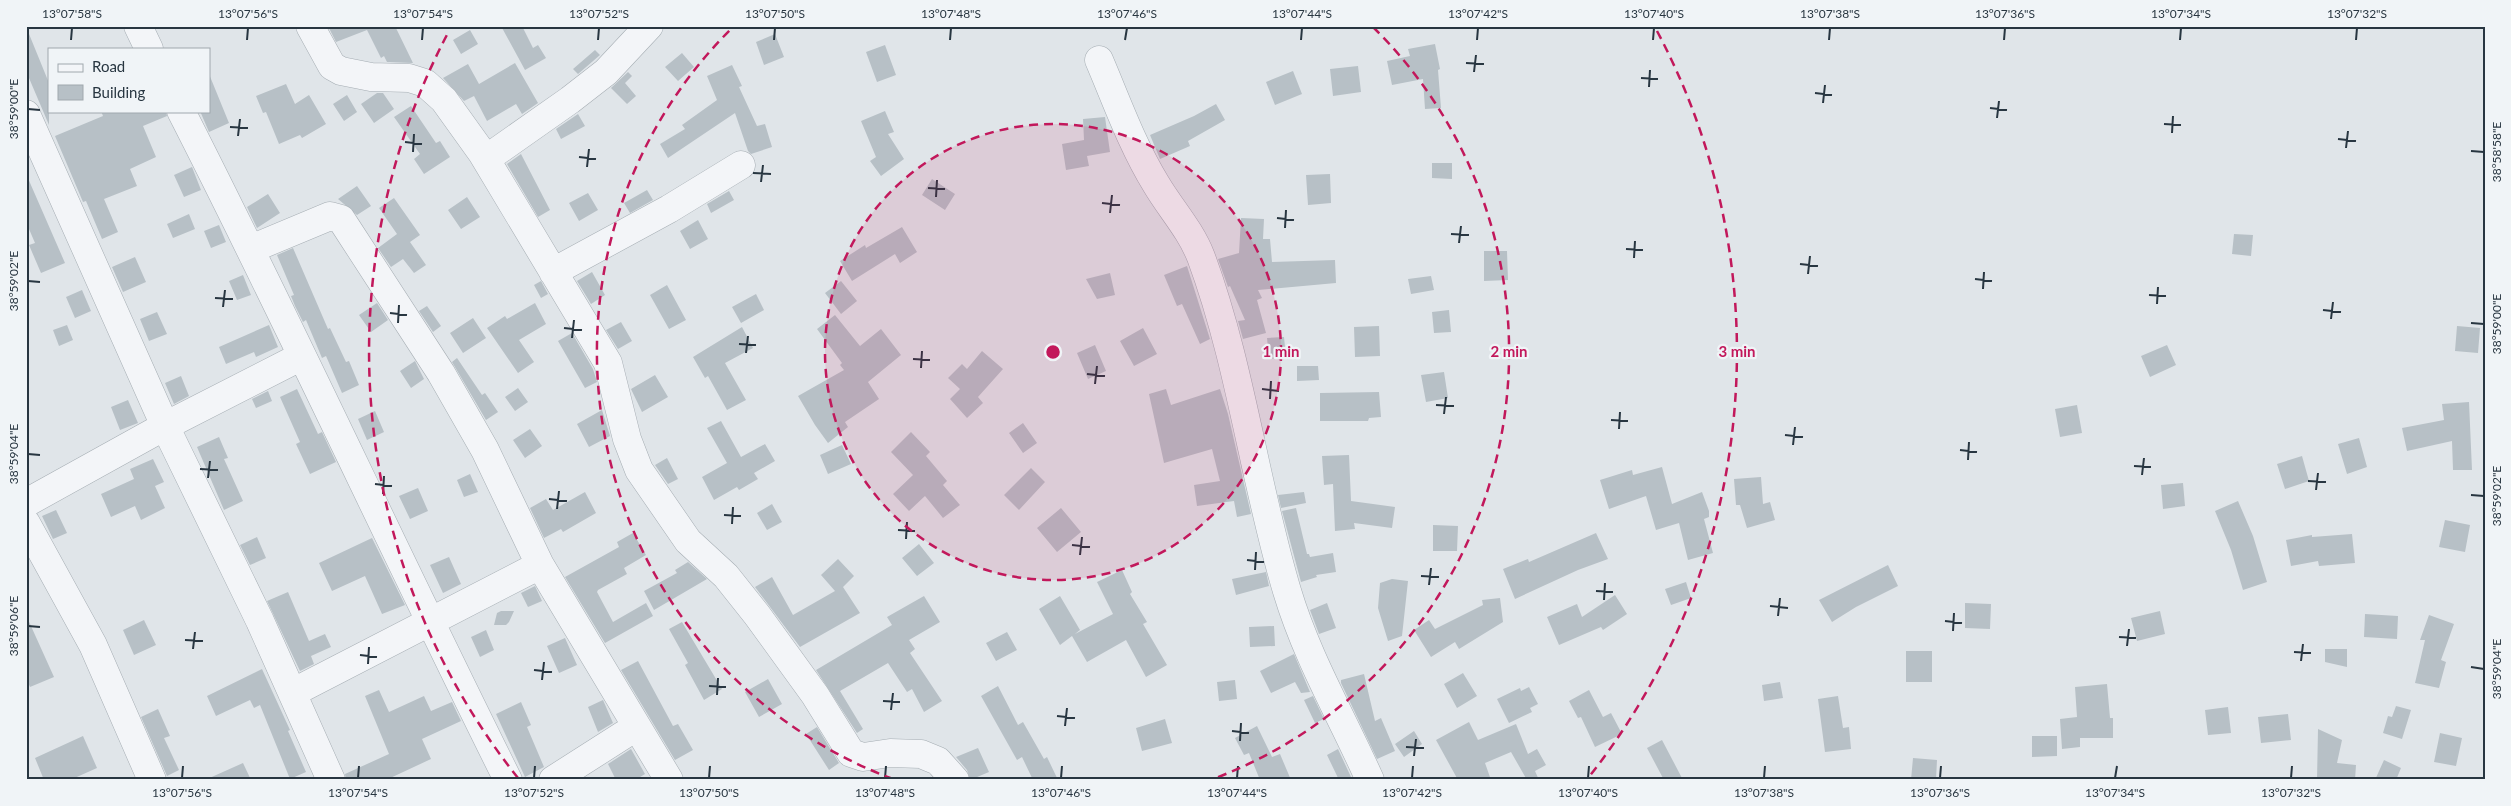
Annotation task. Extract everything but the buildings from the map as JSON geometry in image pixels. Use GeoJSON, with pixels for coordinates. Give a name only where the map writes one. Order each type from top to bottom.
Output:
{"type":"FeatureCollection","features":[{"type":"Feature","properties":{"kind":"street"},"geometry":{"type":"LineString","coordinates":[[138,26],[149,48]]}},
{"type":"Feature","properties":{"kind":"street"},"geometry":{"type":"LineString","coordinates":[[310,26],[332,66],[341,71],[371,77],[409,78],[424,83],[444,100],[486,159],[608,363],[627,439],[639,470],[688,541],[726,576],[757,615],[815,695],[851,753],[862,757],[890,754],[921,754],[938,761],[955,780]]}},
{"type":"Feature","properties":{"kind":"street"},"geometry":{"type":"LineString","coordinates":[[486,159],[570,100],[598,77],[649,26]]}},
{"type":"Feature","properties":{"kind":"street"},"geometry":{"type":"LineString","coordinates":[[1099,60],[1131,135],[1156,184],[1181,220],[1200,254],[1222,320],[1287,590],[1301,635],[1370,780]]}},
{"type":"Feature","properties":{"kind":"street"},"geometry":{"type":"LineString","coordinates":[[182,112],[250,248],[430,624],[508,780]]}},
{"type":"Feature","properties":{"kind":"street"},"geometry":{"type":"LineString","coordinates":[[26,114],[165,426],[260,621],[331,780]]}},
{"type":"Feature","properties":{"kind":"street"},"geometry":{"type":"LineString","coordinates":[[553,272],[741,165]]}},
{"type":"Feature","properties":{"kind":"street"},"geometry":{"type":"LineString","coordinates":[[250,248],[330,216],[341,219],[442,373],[485,450],[540,565],[669,780]]}},
{"type":"Feature","properties":{"kind":"street"},"geometry":{"type":"LineString","coordinates":[[26,503],[165,426],[302,356]]}},
{"type":"Feature","properties":{"kind":"street"},"geometry":{"type":"LineString","coordinates":[[26,523],[93,645],[152,780]]}},
{"type":"Feature","properties":{"kind":"street"},"geometry":{"type":"LineString","coordinates":[[292,693],[430,624],[540,565]]}},
{"type":"Feature","properties":{"kind":"street"},"geometry":{"type":"LineString","coordinates":[[553,780],[636,727]]}}]}
